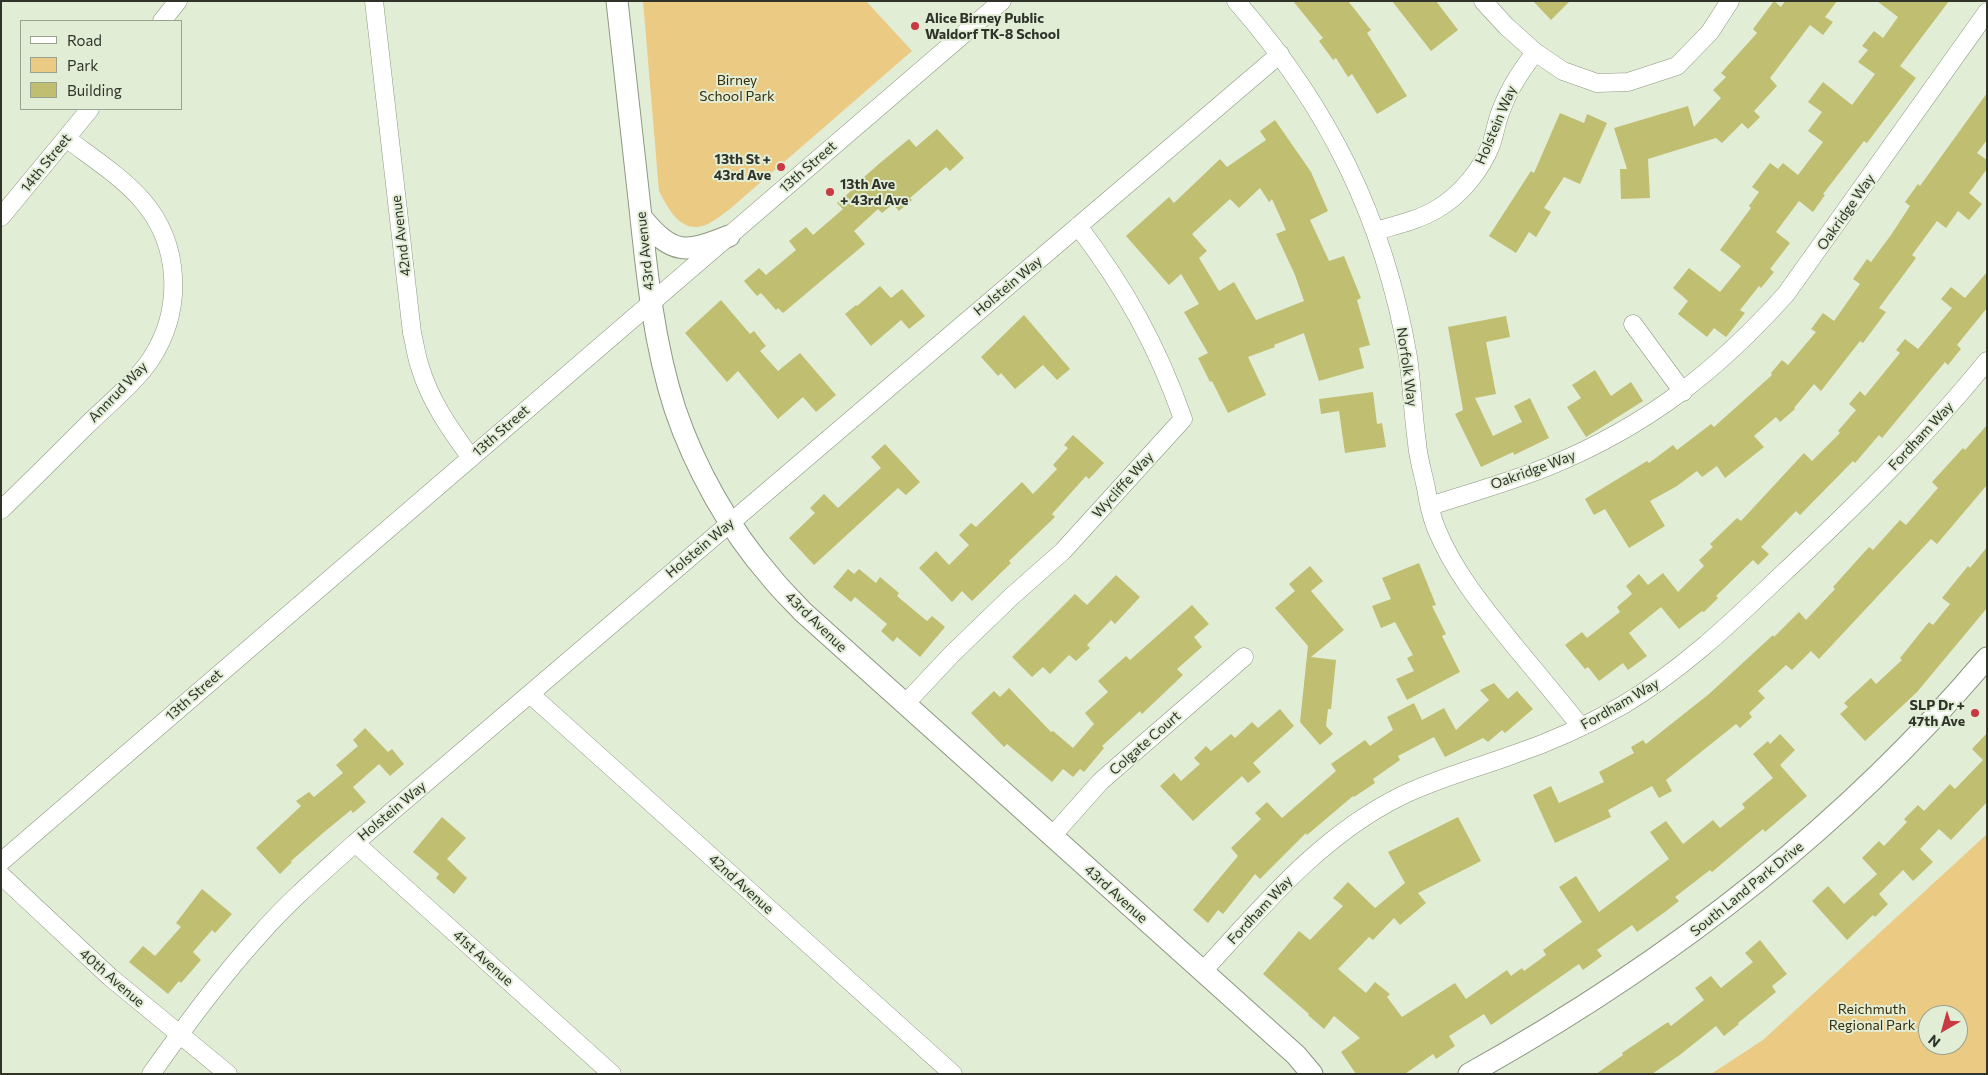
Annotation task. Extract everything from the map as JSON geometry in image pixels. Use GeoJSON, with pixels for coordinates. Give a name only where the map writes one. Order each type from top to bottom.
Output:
{"type":"FeatureCollection","features":[{"type":"Feature","properties":{"kind":"street"},"geometry":{"type":"LineString","coordinates":[[163,20],[178,1]]}},
{"type":"Feature","properties":{"kind":"street","name":"42nd Avenue"},"geometry":{"type":"LineString","coordinates":[[374,1],[412,333],[419,366],[430,395],[445,422],[471,458]]}},
{"type":"Feature","properties":{"kind":"street","name":"43rd Avenue"},"geometry":{"type":"LineString","coordinates":[[617,1],[650,303],[662,365],[689,444],[705,478],[731,522],[769,576],[803,612],[1296,1056],[1312,1074]]}},
{"type":"Feature","properties":{"kind":"street","name":"13th Street"},"geometry":{"type":"LineString","coordinates":[[1,862],[1002,1]]}},
{"type":"Feature","properties":{"kind":"street","name":"Norfolk Way"},"geometry":{"type":"LineString","coordinates":[[1236,1],[1280,54],[1310,97],[1334,137],[1355,179],[1376,231],[1401,322],[1408,359],[1417,446],[1435,526],[1463,579],[1479,602],[1581,727]]}},
{"type":"Feature","properties":{"kind":"street"},"geometry":{"type":"LineString","coordinates":[[1483,1],[1506,26],[1535,52],[1563,71],[1596,83],[1628,82],[1677,66],[1710,32],[1730,1]]}},
{"type":"Feature","properties":{"kind":"street","name":"Oakridge Way"},"geometry":{"type":"LineString","coordinates":[[1430,506],[1550,466],[1624,431],[1682,392],[1715,366],[1752,332],[1786,294],[1819,251],[1987,12]]}},
{"type":"Feature","properties":{"kind":"street","name":"Holstein Way"},"geometry":{"type":"LineString","coordinates":[[1376,231],[1418,218],[1438,209],[1471,180],[1491,145],[1501,108],[1512,84],[1535,52]]}},
{"type":"Feature","properties":{"kind":"street","name":"Holstein Way"},"geometry":{"type":"LineString","coordinates":[[151,1074],[218,983],[297,895],[355,843],[1280,54]]}},
{"type":"Feature","properties":{"kind":"street","name":"14th Street"},"geometry":{"type":"LineString","coordinates":[[1,216],[89,110]]}},
{"type":"Feature","properties":{"kind":"street","name":"Annrud Way"},"geometry":{"type":"LineString","coordinates":[[1,510],[142,370],[162,340],[173,301],[174,278],[171,256],[156,219],[142,200],[126,184],[66,138]]}},
{"type":"Feature","properties":{"kind":"street"},"geometry":{"type":"LineString","coordinates":[[641,217],[651,229],[674,246],[698,248],[729,236]]}},
{"type":"Feature","properties":{"kind":"street","name":"Wycliffe Way"},"geometry":{"type":"LineString","coordinates":[[905,704],[958,647],[1075,538],[1183,419],[1170,383],[1146,330],[1127,296],[1078,226]]}},
{"type":"Feature","properties":{"kind":"street"},"geometry":{"type":"LineString","coordinates":[[1633,324],[1682,392]]}},
{"type":"Feature","properties":{"kind":"street","name":"Fordham Way"},"geometry":{"type":"LineString","coordinates":[[1203,972],[1303,864],[1332,840],[1364,818],[1396,798],[1424,786],[1467,769],[1511,756],[1581,727],[1623,704],[1666,676],[1707,645],[1866,494],[1917,441],[1987,361]]}},
{"type":"Feature","properties":{"kind":"street","name":"Colgate Court"},"geometry":{"type":"LineString","coordinates":[[1052,836],[1101,781],[1244,657]]}},
{"type":"Feature","properties":{"kind":"street","name":"South Land Park Drive"},"geometry":{"type":"LineString","coordinates":[[1470,1074],[1524,1044],[1603,995],[1679,943],[1728,906],[1800,848],[1868,785],[1932,719],[1987,658]]}},
{"type":"Feature","properties":{"kind":"street","name":"42nd Avenue"},"geometry":{"type":"LineString","coordinates":[[530,694],[953,1074]]}},
{"type":"Feature","properties":{"kind":"street","name":"41st Avenue"},"geometry":{"type":"LineString","coordinates":[[355,843],[612,1074]]}},
{"type":"Feature","properties":{"kind":"street","name":"40th Avenue"},"geometry":{"type":"LineString","coordinates":[[1,876],[110,977],[228,1074]]}},
{"type":"Feature","properties":{"kind":"green space","name":"Birney School Park"},"geometry":{"type":"Polygon","coordinates":[[[643,1],[866,1],[912,51],[731,208],[708,224],[691,227],[684,224],[672,213],[659,191],[643,1]]]}},
{"type":"Feature","properties":{"kind":"green space","name":"Reichmuth Regional Park"},"geometry":{"type":"Polygon","coordinates":[[[1987,834],[1987,1074],[1711,1074],[1763,1040],[1987,834]]]}},
{"type":"Feature","properties":{"kind":"building"},"geometry":{"type":"Polygon","coordinates":[[[1293,1],[1348,1],[1371,30],[1367,33],[1407,96],[1377,114],[1352,74],[1348,77],[1336,58],[1333,60],[1319,41],[1323,38],[1293,1]]]}},
{"type":"Feature","properties":{"kind":"building"},"geometry":{"type":"Polygon","coordinates":[[[1392,1],[1436,1],[1458,30],[1431,51],[1392,1]]]}},
{"type":"Feature","properties":{"kind":"building"},"geometry":{"type":"Polygon","coordinates":[[[1533,1],[1570,1],[1551,20],[1533,1]]]}},
{"type":"Feature","properties":{"kind":"building"},"geometry":{"type":"Polygon","coordinates":[[[1774,1],[1781,7],[1785,1],[1837,1],[1825,17],[1833,22],[1823,35],[1810,25],[1770,78],[1777,86],[1754,111],[1760,117],[1748,129],[1742,123],[1722,143],[1716,138],[1648,159],[1650,198],[1621,199],[1620,169],[1627,169],[1614,128],[1688,106],[1694,127],[1721,98],[1713,90],[1726,77],[1721,73],[1757,33],[1753,29],[1774,1]]]}},
{"type":"Feature","properties":{"kind":"building"},"geometry":{"type":"Polygon","coordinates":[[[1877,1],[1949,1],[1900,66],[1916,78],[1867,143],[1864,141],[1823,194],[1825,195],[1813,212],[1799,201],[1776,232],[1790,243],[1770,269],[1774,272],[1761,288],[1759,286],[1740,310],[1745,313],[1726,337],[1714,328],[1707,337],[1678,314],[1688,301],[1673,288],[1689,268],[1720,292],[1741,266],[1720,250],[1751,208],[1749,206],[1759,192],[1752,187],[1770,163],[1778,169],[1783,163],[1798,175],[1823,142],[1808,131],[1822,112],[1808,102],[1823,82],[1852,105],[1875,74],[1858,62],[1868,50],[1862,46],[1874,31],[1883,38],[1898,17],[1877,1]]]}},
{"type":"Feature","properties":{"kind":"building"},"geometry":{"type":"Polygon","coordinates":[[[1987,93],[1987,140],[1977,153],[1987,160],[1987,169],[1969,193],[1982,204],[1969,220],[1958,211],[1946,228],[1937,221],[1912,255],[1916,258],[1879,308],[1886,312],[1863,343],[1860,341],[1821,391],[1814,384],[1795,409],[1780,422],[1776,417],[1754,436],[1764,447],[1725,478],[1717,466],[1702,477],[1697,471],[1677,486],[1650,501],[1665,526],[1629,548],[1605,509],[1594,515],[1585,499],[1647,461],[1649,463],[1673,445],[1677,450],[1711,424],[1714,427],[1772,375],[1771,373],[1782,360],[1788,365],[1816,332],[1811,329],[1823,313],[1834,321],[1860,284],[1853,279],[1867,259],[1871,262],[1891,235],[1910,206],[1905,202],[1918,184],[1920,186],[1987,93]]]}},
{"type":"Feature","properties":{"kind":"building"},"geometry":{"type":"Polygon","coordinates":[[[1560,113],[1584,123],[1587,114],[1607,123],[1580,184],[1564,177],[1544,208],[1551,212],[1536,237],[1529,232],[1516,253],[1489,236],[1531,171],[1534,173],[1560,113]]]}},
{"type":"Feature","properties":{"kind":"building"},"geometry":{"type":"Polygon","coordinates":[[[1275,120],[1311,172],[1328,211],[1310,220],[1329,261],[1344,256],[1361,298],[1357,300],[1370,345],[1359,348],[1364,368],[1319,381],[1304,333],[1248,357],[1266,395],[1228,413],[1198,358],[1208,353],[1184,312],[1199,304],[1181,274],[1169,285],[1126,236],[1169,197],[1174,203],[1220,159],[1227,167],[1266,140],[1260,131],[1275,120]],[[1260,188],[1239,208],[1230,199],[1192,234],[1207,251],[1199,258],[1219,291],[1234,282],[1256,320],[1304,301],[1295,275],[1276,234],[1286,230],[1272,199],[1269,202],[1260,188]]]}},
{"type":"Feature","properties":{"kind":"building"},"geometry":{"type":"Polygon","coordinates":[[[937,129],[964,158],[950,171],[946,167],[910,198],[912,200],[899,211],[893,204],[882,213],[878,209],[854,231],[865,244],[783,313],[778,308],[776,310],[761,293],[757,296],[744,281],[759,268],[766,275],[796,250],[789,241],[806,227],[813,235],[843,209],[837,203],[909,139],[916,147],[937,129]]]}},
{"type":"Feature","properties":{"kind":"building"},"geometry":{"type":"Polygon","coordinates":[[[1987,272],[1987,308],[1957,345],[1961,349],[1948,365],[1945,362],[1882,438],[1879,435],[1855,463],[1853,461],[1800,515],[1796,511],[1761,547],[1769,554],[1758,565],[1753,560],[1716,596],[1718,598],[1704,612],[1702,611],[1679,629],[1661,607],[1629,633],[1647,656],[1628,670],[1623,663],[1599,681],[1588,667],[1585,669],[1565,645],[1582,632],[1587,638],[1620,612],[1617,607],[1632,594],[1626,586],[1639,574],[1648,585],[1663,573],[1678,592],[1704,566],[1699,560],[1713,547],[1710,544],[1737,518],[1741,521],[1804,453],[1812,461],[1840,433],[1838,431],[1856,410],[1849,404],[1860,391],[1865,396],[1900,353],[1896,350],[1905,339],[1918,349],[1952,308],[1941,299],[1951,287],[1965,298],[1987,272]]]}},
{"type":"Feature","properties":{"kind":"building"},"geometry":{"type":"Polygon","coordinates":[[[880,286],[891,298],[902,289],[925,316],[909,329],[901,320],[871,346],[845,314],[880,286]]]}},
{"type":"Feature","properties":{"kind":"building"},"geometry":{"type":"Polygon","coordinates":[[[721,300],[750,334],[754,331],[766,346],[760,351],[778,371],[800,353],[836,395],[816,412],[803,397],[778,419],[738,371],[727,382],[685,333],[721,300]]]}},
{"type":"Feature","properties":{"kind":"building"},"geometry":{"type":"Polygon","coordinates":[[[1024,315],[1070,369],[1057,380],[1043,365],[1015,389],[1001,373],[998,376],[981,357],[1024,315]]]}},
{"type":"Feature","properties":{"kind":"building"},"geometry":{"type":"Polygon","coordinates":[[[1506,316],[1510,337],[1486,342],[1496,394],[1475,398],[1493,436],[1522,422],[1514,406],[1530,398],[1549,438],[1514,455],[1513,452],[1481,467],[1455,414],[1463,410],[1448,327],[1506,316]]]}},
{"type":"Feature","properties":{"kind":"building"},"geometry":{"type":"Polygon","coordinates":[[[1595,370],[1611,396],[1631,382],[1643,401],[1586,437],[1567,407],[1581,398],[1572,385],[1595,370]]]}},
{"type":"Feature","properties":{"kind":"building"},"geometry":{"type":"Polygon","coordinates":[[[1373,392],[1377,424],[1382,423],[1386,447],[1345,453],[1339,411],[1321,414],[1319,399],[1373,392]]]}},
{"type":"Feature","properties":{"kind":"building"},"geometry":{"type":"Polygon","coordinates":[[[1987,425],[1987,485],[1937,544],[1931,539],[1819,659],[1811,651],[1792,670],[1786,665],[1758,691],[1765,698],[1749,713],[1752,717],[1740,728],[1736,724],[1666,780],[1672,791],[1659,798],[1652,786],[1608,810],[1611,817],[1555,843],[1533,795],[1551,786],[1559,803],[1604,782],[1599,772],[1634,753],[1631,747],[1643,740],[1646,744],[1709,694],[1773,635],[1774,637],[1799,612],[1806,620],[1835,589],[1833,587],[1869,547],[1873,550],[1900,520],[1906,525],[1938,488],[1932,482],[1963,448],[1965,450],[1987,425]]]}},
{"type":"Feature","properties":{"kind":"building"},"geometry":{"type":"Polygon","coordinates":[[[1073,435],[1104,463],[1089,479],[1086,476],[1052,514],[1055,517],[1009,561],[1011,563],[972,601],[962,591],[952,602],[919,568],[936,551],[949,565],[969,545],[959,535],[971,523],[976,527],[1022,482],[1033,494],[1057,469],[1053,465],[1068,448],[1064,445],[1073,435]]]}},
{"type":"Feature","properties":{"kind":"building"},"geometry":{"type":"Polygon","coordinates":[[[885,444],[920,482],[906,495],[898,488],[814,565],[789,538],[815,513],[810,508],[824,494],[838,508],[881,468],[871,457],[885,444]]]}},
{"type":"Feature","properties":{"kind":"building"},"geometry":{"type":"Polygon","coordinates":[[[1987,547],[1987,608],[1917,692],[1865,741],[1840,714],[1848,707],[1844,703],[1871,678],[1876,684],[1902,660],[1900,658],[1929,622],[1933,625],[1950,604],[1942,598],[1968,566],[1970,568],[1987,547]]]}},
{"type":"Feature","properties":{"kind":"building"},"geometry":{"type":"Polygon","coordinates":[[[1419,563],[1436,605],[1432,606],[1446,634],[1442,636],[1460,672],[1407,700],[1396,679],[1414,671],[1407,658],[1413,655],[1395,622],[1381,628],[1372,606],[1391,599],[1382,578],[1419,563]]]}},
{"type":"Feature","properties":{"kind":"building"},"geometry":{"type":"Polygon","coordinates":[[[1310,566],[1323,581],[1311,591],[1344,630],[1311,657],[1336,660],[1331,709],[1328,709],[1326,726],[1333,734],[1320,745],[1300,722],[1308,646],[1275,608],[1295,591],[1289,584],[1310,566]]]}},
{"type":"Feature","properties":{"kind":"building"},"geometry":{"type":"Polygon","coordinates":[[[848,569],[854,574],[859,569],[876,583],[880,577],[899,593],[897,596],[927,621],[932,616],[945,627],[920,657],[897,637],[893,642],[881,631],[887,624],[855,597],[851,602],[833,587],[848,569]]]}},
{"type":"Feature","properties":{"kind":"building"},"geometry":{"type":"Polygon","coordinates":[[[1116,575],[1140,597],[1115,624],[1111,620],[1087,645],[1090,648],[1076,661],[1069,655],[1050,674],[1043,667],[1032,677],[1012,657],[1075,594],[1087,605],[1116,575]]]}},
{"type":"Feature","properties":{"kind":"building"},"geometry":{"type":"Polygon","coordinates":[[[1192,605],[1209,624],[1194,637],[1202,647],[1177,669],[1183,675],[1142,714],[1140,711],[1102,746],[1104,748],[1084,772],[1080,769],[1073,777],[1063,769],[1052,782],[1007,744],[1004,747],[971,713],[994,691],[1000,697],[1009,688],[1051,732],[1053,731],[1073,748],[1094,724],[1085,713],[1108,692],[1098,681],[1126,656],[1130,660],[1192,605]]]}},
{"type":"Feature","properties":{"kind":"building"},"geometry":{"type":"Polygon","coordinates":[[[1494,683],[1508,699],[1517,691],[1533,709],[1505,733],[1502,730],[1488,742],[1483,738],[1445,757],[1434,737],[1398,756],[1400,760],[1373,779],[1375,783],[1353,796],[1307,835],[1306,833],[1260,879],[1255,874],[1223,914],[1218,910],[1208,923],[1193,910],[1238,856],[1231,848],[1261,819],[1255,813],[1267,802],[1282,818],[1336,771],[1331,764],[1365,740],[1370,746],[1393,730],[1387,717],[1414,703],[1422,720],[1444,708],[1456,730],[1489,700],[1480,690],[1494,683]]]}},
{"type":"Feature","properties":{"kind":"building"},"geometry":{"type":"Polygon","coordinates":[[[1280,709],[1294,726],[1253,763],[1261,772],[1248,783],[1242,776],[1193,821],[1160,786],[1174,773],[1181,781],[1200,764],[1194,758],[1206,746],[1211,751],[1231,734],[1235,738],[1252,722],[1258,728],[1280,709]]]}},
{"type":"Feature","properties":{"kind":"building"},"geometry":{"type":"Polygon","coordinates":[[[365,728],[388,752],[392,749],[404,764],[390,776],[379,764],[353,787],[366,802],[353,813],[351,810],[323,833],[291,861],[280,874],[256,848],[301,806],[296,801],[309,792],[314,797],[343,773],[336,765],[358,746],[353,740],[365,728]]]}},
{"type":"Feature","properties":{"kind":"building"},"geometry":{"type":"Polygon","coordinates":[[[1987,733],[1987,802],[1951,840],[1939,829],[1920,849],[1933,862],[1913,881],[1903,870],[1879,894],[1888,904],[1875,917],[1873,915],[1847,940],[1812,901],[1828,886],[1844,904],[1877,874],[1862,858],[1879,841],[1884,846],[1907,822],[1904,819],[1918,805],[1924,811],[1950,784],[1955,789],[1983,760],[1972,749],[1987,733]]]}},
{"type":"Feature","properties":{"kind":"building"},"geometry":{"type":"Polygon","coordinates":[[[1780,734],[1795,750],[1780,765],[1807,796],[1765,832],[1763,829],[1712,872],[1710,870],[1675,897],[1679,901],[1665,912],[1637,932],[1632,925],[1597,950],[1602,956],[1583,970],[1579,964],[1491,1025],[1484,1014],[1449,1036],[1455,1046],[1436,1059],[1433,1054],[1405,1074],[1356,1074],[1341,1052],[1360,1038],[1334,1016],[1324,1029],[1263,974],[1299,931],[1310,940],[1343,906],[1333,898],[1348,882],[1375,908],[1405,883],[1388,852],[1458,817],[1481,861],[1418,893],[1426,903],[1400,925],[1394,918],[1373,940],[1369,937],[1338,969],[1366,993],[1375,982],[1390,994],[1387,997],[1402,1017],[1455,983],[1466,999],[1507,970],[1511,976],[1522,968],[1524,971],[1546,955],[1543,950],[1582,922],[1559,887],[1576,876],[1599,912],[1669,859],[1650,832],[1666,821],[1683,844],[1713,820],[1720,828],[1745,808],[1742,804],[1773,778],[1753,754],[1768,741],[1770,744],[1780,734]]]}},
{"type":"Feature","properties":{"kind":"building"},"geometry":{"type":"Polygon","coordinates":[[[442,817],[466,838],[447,859],[467,878],[454,894],[436,878],[439,874],[413,852],[442,817]]]}},
{"type":"Feature","properties":{"kind":"building"},"geometry":{"type":"Polygon","coordinates":[[[202,889],[232,914],[215,933],[212,930],[193,952],[201,960],[181,983],[179,981],[168,994],[129,962],[143,946],[155,956],[181,927],[176,923],[202,889]]]}},
{"type":"Feature","properties":{"kind":"building"},"geometry":{"type":"Polygon","coordinates":[[[1760,940],[1787,974],[1772,986],[1776,992],[1739,1024],[1724,1036],[1716,1026],[1652,1074],[1596,1074],[1623,1055],[1622,1053],[1668,1022],[1671,1026],[1704,1000],[1695,988],[1711,976],[1721,988],[1753,962],[1745,953],[1760,940]]]}},
{"type":"Feature","properties":{"kind":"place","name":"Alice Birney Public Waldorf TK-8 School"},"geometry":{"type":"Point","coordinates":[915,26]}},
{"type":"Feature","properties":{"kind":"place","name":"13th St + 43rd Ave"},"geometry":{"type":"Point","coordinates":[781,167]}},
{"type":"Feature","properties":{"kind":"place","name":"13th Ave + 43rd Ave"},"geometry":{"type":"Point","coordinates":[830,192]}},
{"type":"Feature","properties":{"kind":"place","name":"SLP Dr + 47th Ave"},"geometry":{"type":"Point","coordinates":[1975,713]}}]}
